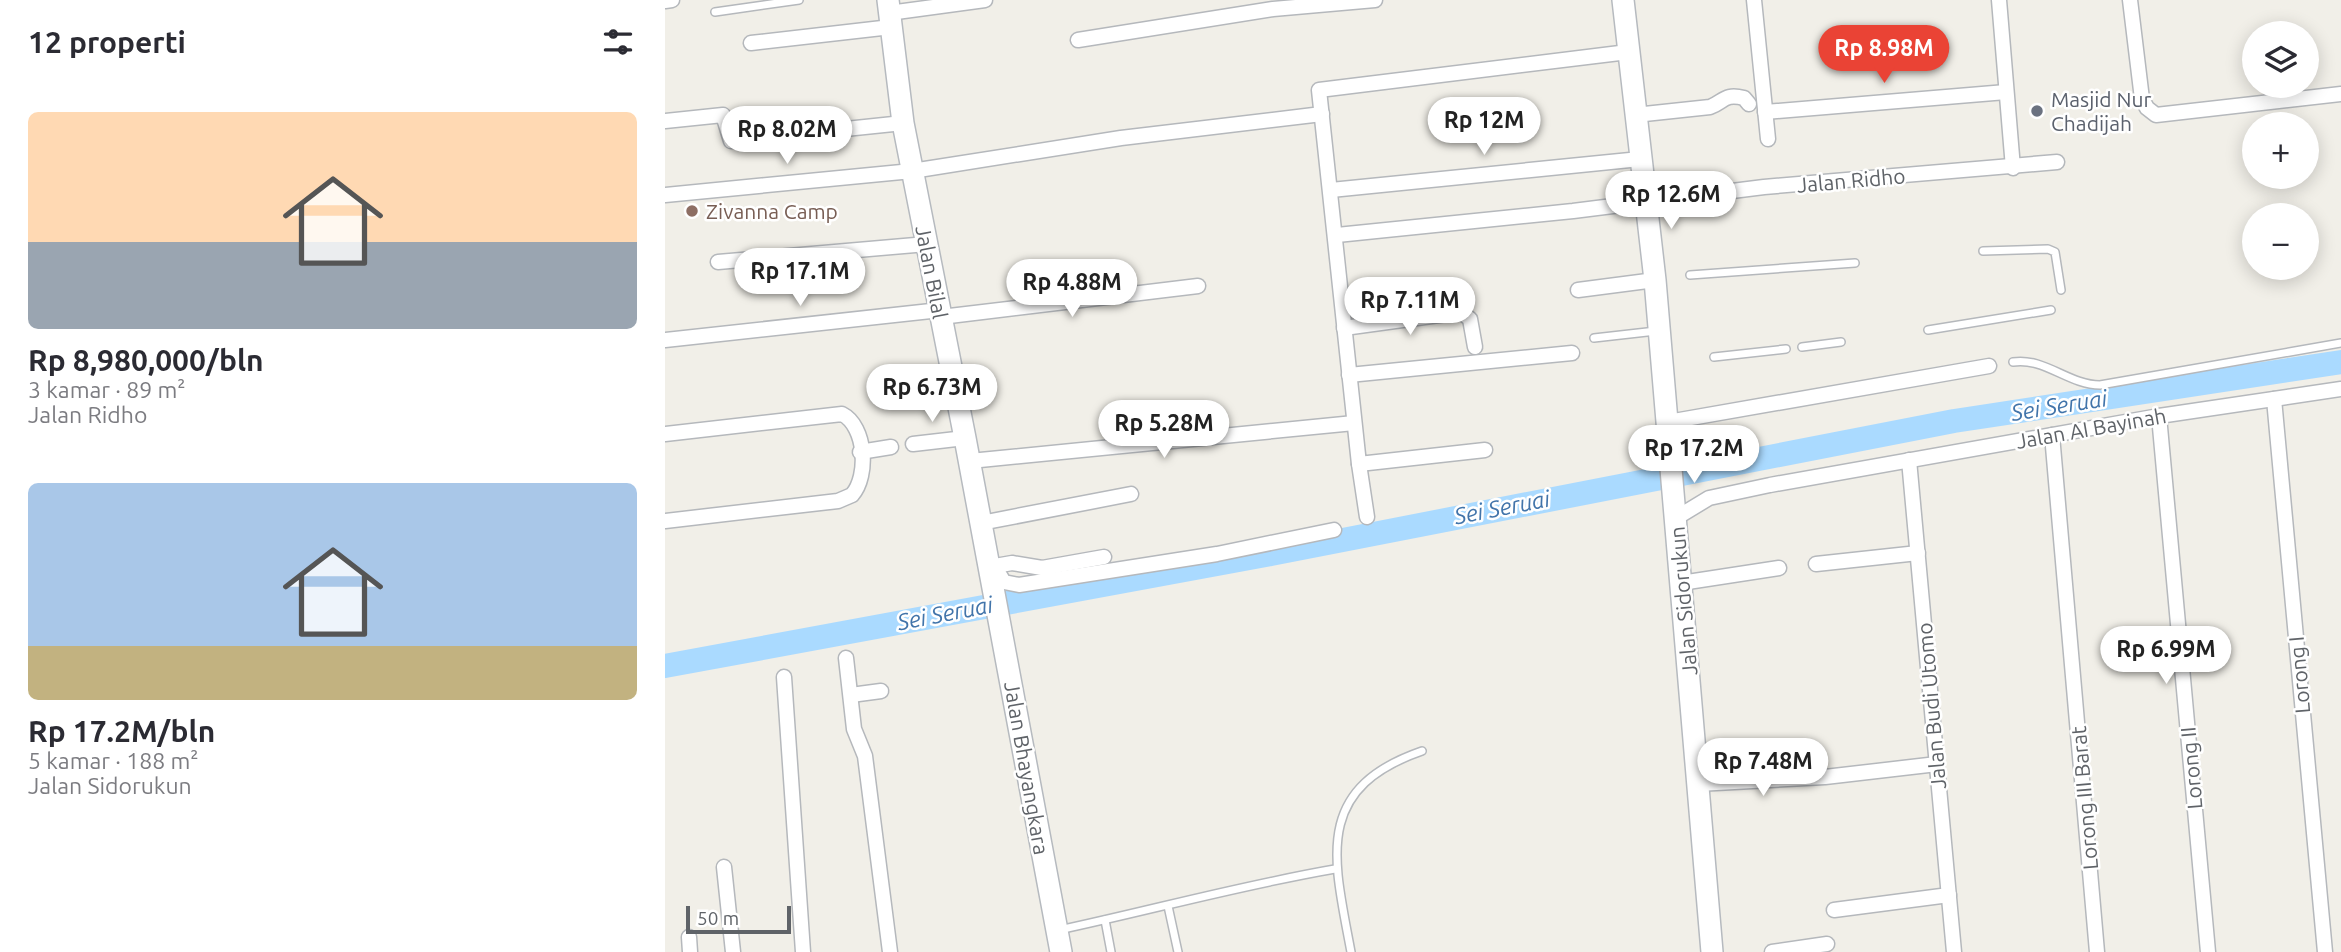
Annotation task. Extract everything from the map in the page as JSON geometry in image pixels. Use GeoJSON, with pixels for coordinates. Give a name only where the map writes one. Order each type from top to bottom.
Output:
{"type":"FeatureCollection","features":[{"type":"Feature","properties":{"kind":"street"},"geometry":{"type":"LineString","coordinates":[[665,1],[672,0]]}},
{"type":"Feature","properties":{"kind":"street"},"geometry":{"type":"LineString","coordinates":[[751,43],[889,13],[985,0]]}},
{"type":"Feature","properties":{"kind":"street"},"geometry":{"type":"LineString","coordinates":[[1078,40],[1272,5],[1375,0]]}},
{"type":"Feature","properties":{"kind":"street","name":"Jalan Sidorukun"},"geometry":{"type":"LineString","coordinates":[[1623,0],[1640,159],[1659,279],[1659,330],[1712,952]]}},
{"type":"Feature","properties":{"kind":"street"},"geometry":{"type":"LineString","coordinates":[[1766,0],[1754,0],[1768,139]]}},
{"type":"Feature","properties":{"kind":"street"},"geometry":{"type":"LineString","coordinates":[[1999,0],[2013,168]]}},
{"type":"Feature","properties":{"kind":"street"},"geometry":{"type":"LineString","coordinates":[[2130,0],[2143,99],[2147,108],[2156,115],[2341,94]]}},
{"type":"Feature","properties":{"kind":"street","name":"Jalan Bilal"},"geometry":{"type":"LineString","coordinates":[[889,13],[902,123],[992,573]]}},
{"type":"Feature","properties":{"kind":"street"},"geometry":{"type":"LineString","coordinates":[[1367,517],[1354,423],[1337,235],[1319,90],[1628,52]]}},
{"type":"Feature","properties":{"kind":"street"},"geometry":{"type":"LineString","coordinates":[[1765,112],[2006,92]]}},
{"type":"Feature","properties":{"kind":"street"},"geometry":{"type":"LineString","coordinates":[[1635,115],[1710,107],[1720,98],[1732,96],[1744,98],[1749,104]]}},
{"type":"Feature","properties":{"kind":"street"},"geometry":{"type":"LineString","coordinates":[[665,195],[912,171],[1121,138],[1322,114]]}},
{"type":"Feature","properties":{"kind":"street"},"geometry":{"type":"LineString","coordinates":[[665,121],[723,115],[730,141],[902,123]]}},
{"type":"Feature","properties":{"kind":"street"},"geometry":{"type":"LineString","coordinates":[[1331,190],[1640,159]]}},
{"type":"Feature","properties":{"kind":"street","name":"Jalan Ridho"},"geometry":{"type":"LineString","coordinates":[[1337,235],[1819,182],[2013,168],[2057,162]]}},
{"type":"Feature","properties":{"kind":"street"},"geometry":{"type":"LineString","coordinates":[[718,262],[927,244]]}},
{"type":"Feature","properties":{"kind":"street"},"geometry":{"type":"LineString","coordinates":[[1578,290],[1659,279]]}},
{"type":"Feature","properties":{"kind":"street"},"geometry":{"type":"LineString","coordinates":[[665,340],[1198,286]]}},
{"type":"Feature","properties":{"kind":"street"},"geometry":{"type":"LineString","coordinates":[[1344,328],[1461,312],[1470,319],[1475,347]]}},
{"type":"Feature","properties":{"kind":"street"},"geometry":{"type":"LineString","coordinates":[[1349,375],[1572,353]]}},
{"type":"Feature","properties":{"kind":"street"},"geometry":{"type":"LineString","coordinates":[[1668,422],[1989,366]]}},
{"type":"Feature","properties":{"kind":"street","name":"Jalan AI Bayinah"},"geometry":{"type":"LineString","coordinates":[[1675,513],[1709,498],[1909,460],[2159,416],[2341,389]]}},
{"type":"Feature","properties":{"kind":"street","name":"Lorong I"},"geometry":{"type":"LineString","coordinates":[[2274,399],[2325,952]]}},
{"type":"Feature","properties":{"kind":"street"},"geometry":{"type":"LineString","coordinates":[[665,434],[832,413],[842,414],[853,422],[860,452],[860,482],[846,499],[665,522]]}},
{"type":"Feature","properties":{"kind":"street","name":"Lorong II"},"geometry":{"type":"LineString","coordinates":[[2159,416],[2208,952]]}},
{"type":"Feature","properties":{"kind":"street"},"geometry":{"type":"LineString","coordinates":[[970,461],[1354,423]]}},
{"type":"Feature","properties":{"kind":"street","name":"Lorong III Barat"},"geometry":{"type":"LineString","coordinates":[[2052,435],[2098,952]]}},
{"type":"Feature","properties":{"kind":"street"},"geometry":{"type":"LineString","coordinates":[[913,443],[965,438]]}},
{"type":"Feature","properties":{"kind":"street"},"geometry":{"type":"LineString","coordinates":[[860,452],[891,447]]}},
{"type":"Feature","properties":{"kind":"street"},"geometry":{"type":"LineString","coordinates":[[1359,464],[1485,450]]}},
{"type":"Feature","properties":{"kind":"street","name":"Jalan Budi Utomo"},"geometry":{"type":"LineString","coordinates":[[1909,460],[1954,952]]}},
{"type":"Feature","properties":{"kind":"street"},"geometry":{"type":"LineString","coordinates":[[981,523],[1131,494]]}},
{"type":"Feature","properties":{"kind":"street"},"geometry":{"type":"LineString","coordinates":[[1104,557],[1042,568],[1012,563],[992,573],[1004,582],[1019,585],[1217,554],[1334,530]]}},
{"type":"Feature","properties":{"kind":"street"},"geometry":{"type":"LineString","coordinates":[[1816,564],[1918,553]]}},
{"type":"Feature","properties":{"kind":"street"},"geometry":{"type":"LineString","coordinates":[[1681,583],[1779,568]]}},
{"type":"Feature","properties":{"kind":"street","name":"Jalan Bhayangkara"},"geometry":{"type":"LineString","coordinates":[[992,573],[1061,952]]}},
{"type":"Feature","properties":{"kind":"street"},"geometry":{"type":"LineString","coordinates":[[846,658],[854,729],[865,756],[890,952]]}},
{"type":"Feature","properties":{"kind":"street"},"geometry":{"type":"LineString","coordinates":[[784,677],[803,952]]}},
{"type":"Feature","properties":{"kind":"street"},"geometry":{"type":"LineString","coordinates":[[851,695],[881,691]]}},
{"type":"Feature","properties":{"kind":"street"},"geometry":{"type":"LineString","coordinates":[[1698,784],[1825,777],[1937,764]]}},
{"type":"Feature","properties":{"kind":"street"},"geometry":{"type":"LineString","coordinates":[[725,867],[733,952]]}},
{"type":"Feature","properties":{"kind":"street"},"geometry":{"type":"LineString","coordinates":[[1834,910],[1949,895]]}},
{"type":"Feature","properties":{"kind":"street"},"geometry":{"type":"LineString","coordinates":[[689,937],[690,952]]}},
{"type":"Feature","properties":{"kind":"street"},"geometry":{"type":"LineString","coordinates":[[1772,952],[1827,944]]}},
{"type":"Feature","properties":{"kind":"lane"},"geometry":{"type":"LineString","coordinates":[[715,12],[799,0]]}},
{"type":"Feature","properties":{"kind":"lane"},"geometry":{"type":"LineString","coordinates":[[1983,251],[2048,249],[2055,252],[2061,290]]}},
{"type":"Feature","properties":{"kind":"lane"},"geometry":{"type":"LineString","coordinates":[[1690,275],[1855,263]]}},
{"type":"Feature","properties":{"kind":"lane"},"geometry":{"type":"LineString","coordinates":[[1928,330],[2051,310]]}},
{"type":"Feature","properties":{"kind":"lane"},"geometry":{"type":"LineString","coordinates":[[1594,338],[1659,330]]}},
{"type":"Feature","properties":{"kind":"lane"},"geometry":{"type":"LineString","coordinates":[[1802,347],[1841,342]]}},
{"type":"Feature","properties":{"kind":"lane"},"geometry":{"type":"LineString","coordinates":[[2013,362],[2034,362],[2077,382],[2100,385],[2341,343]]}},
{"type":"Feature","properties":{"kind":"lane"},"geometry":{"type":"LineString","coordinates":[[1714,357],[1787,349]]}},
{"type":"Feature","properties":{"kind":"lane"},"geometry":{"type":"LineString","coordinates":[[1351,952],[1335,869],[1336,837],[1342,815],[1353,798],[1383,768],[1422,751]]}},
{"type":"Feature","properties":{"kind":"lane"},"geometry":{"type":"LineString","coordinates":[[1056,930],[1168,906],[1245,884],[1335,869]]}},
{"type":"Feature","properties":{"kind":"lane"},"geometry":{"type":"LineString","coordinates":[[1168,906],[1178,952]]}},
{"type":"Feature","properties":{"kind":"lane"},"geometry":{"type":"LineString","coordinates":[[1105,920],[1111,952]]}},
{"type":"Feature","properties":{"kind":"waterway","name":"Sei Seruai"},"geometry":{"type":"LineString","coordinates":[[665,666],[1271,554],[1954,421],[2341,362]]}},
{"type":"Feature","properties":{"kind":"place","name":"Masjid Nur Chadijah"},"geometry":{"type":"Point","coordinates":[2037,111]}},
{"type":"Feature","properties":{"kind":"place","name":"Zivanna Camp"},"geometry":{"type":"Point","coordinates":[692,211]}}]}
